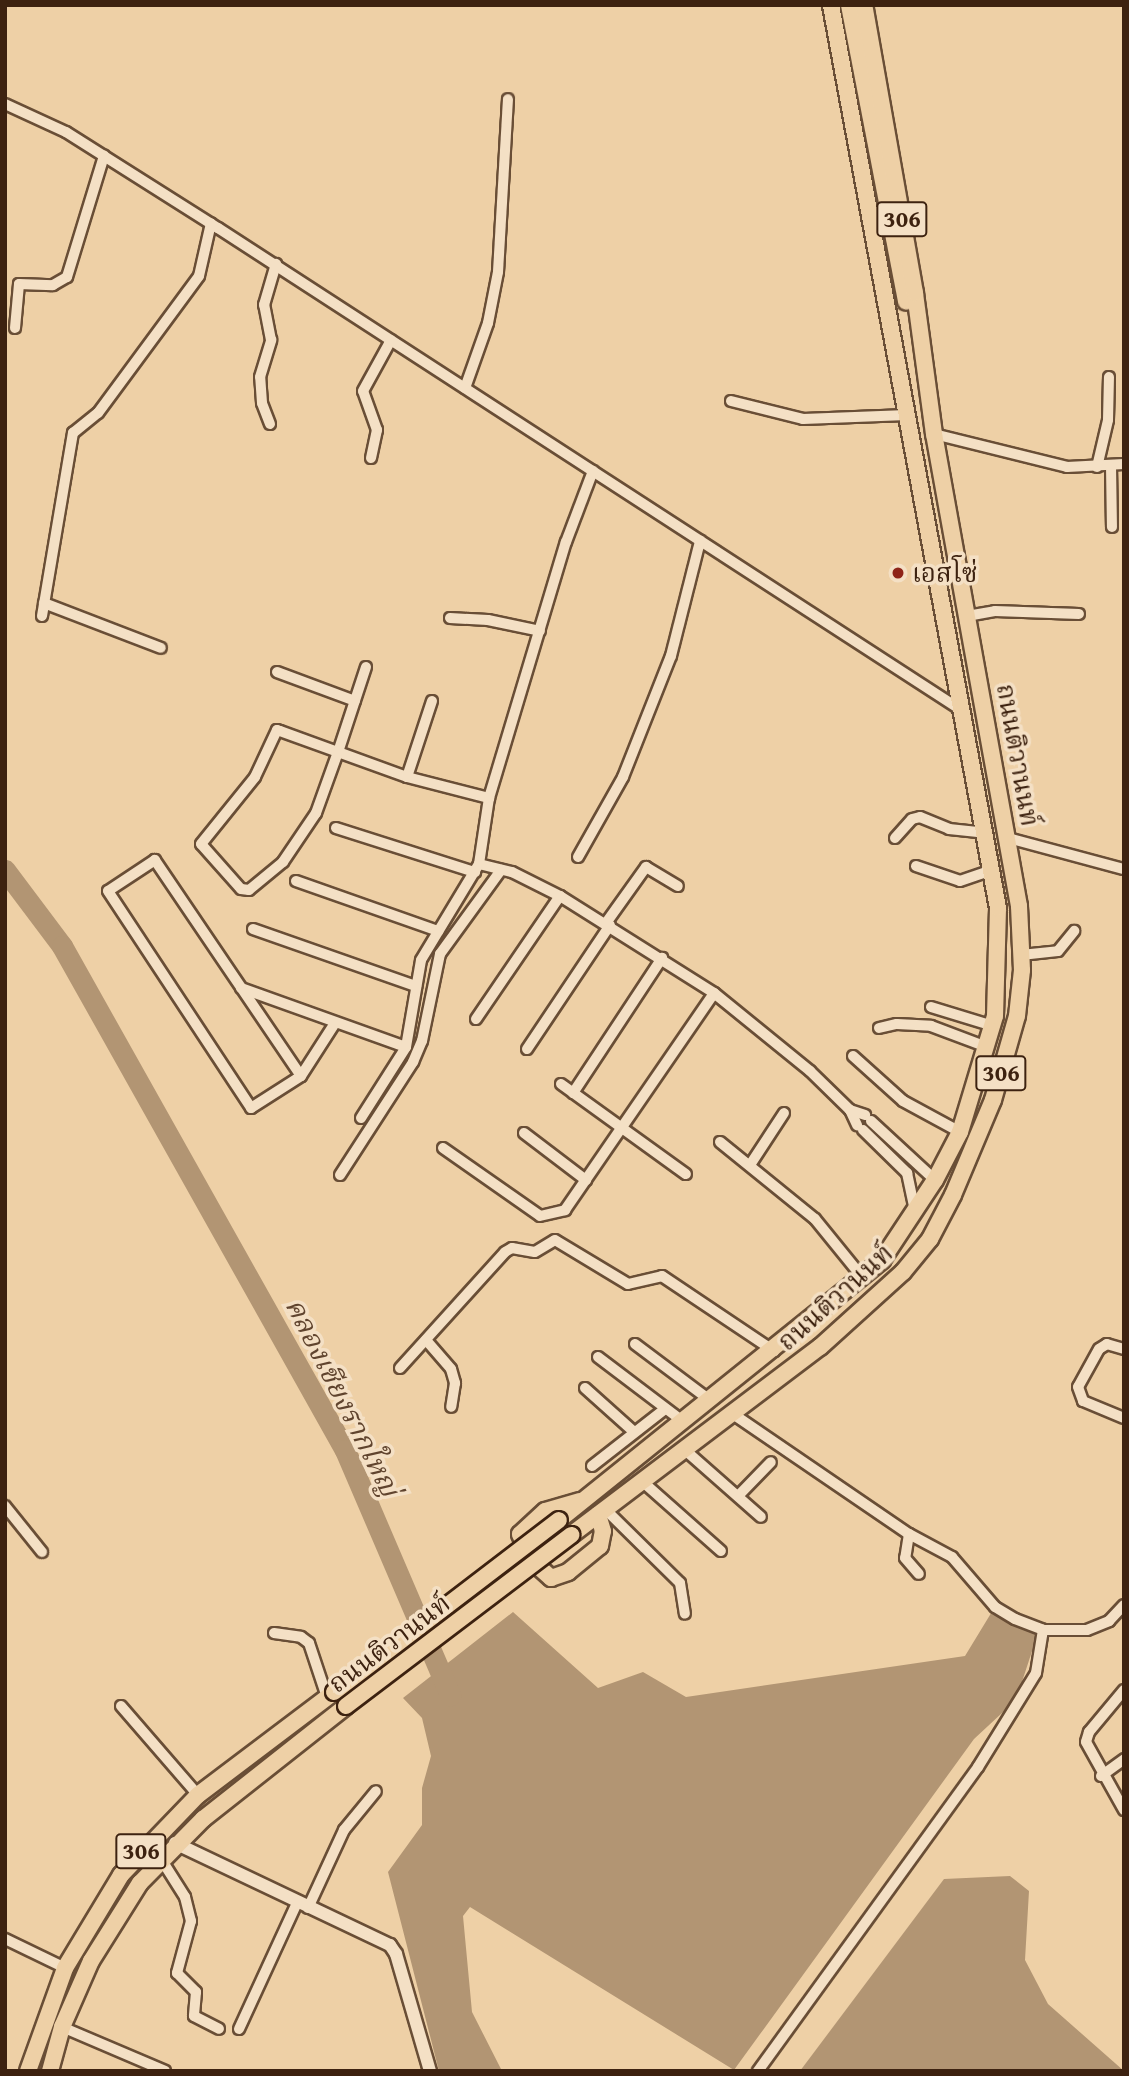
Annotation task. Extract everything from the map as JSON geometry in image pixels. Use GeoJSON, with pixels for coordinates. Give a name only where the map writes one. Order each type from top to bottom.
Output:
{"type":"FeatureCollection","features":[{"type":"Feature","properties":{"kind":"main road","name":"ถนนติวานนท์"},"geometry":{"type":"LineString","coordinates":[[28,2071],[65,1968],[121,1875],[198,1795],[587,1500],[863,1278],[882,1261],[916,1213],[960,1132],[993,1026],[999,971],[998,908],[831,5]]}},
{"type":"Feature","properties":{"kind":"main road","name":"306"},"geometry":{"type":"LineString","coordinates":[[849,5],[888,219],[934,435]]}},
{"type":"Feature","properties":{"kind":"main road","name":"ถนนติวานนท์"},"geometry":{"type":"LineString","coordinates":[[50,2071],[62,2027],[106,1933],[161,1858],[346,1706],[733,1414],[866,1308],[930,1239],[975,1145],[1003,1069],[1017,1016],[1021,955],[1008,838],[934,435],[915,293],[863,5]]}},
{"type":"Feature","properties":{"kind":"main road"},"geometry":{"type":"LineString","coordinates":[[587,1500],[545,1511],[520,1534],[531,1560],[551,1578],[568,1572],[600,1546],[603,1531],[602,1512]]}},
{"type":"Feature","properties":{"kind":"street"},"geometry":{"type":"LineString","coordinates":[[465,388],[488,323],[498,272],[508,99]]}},
{"type":"Feature","properties":{"kind":"street"},"geometry":{"type":"LineString","coordinates":[[5,104],[66,132],[276,264],[961,710]]}},
{"type":"Feature","properties":{"kind":"street"},"geometry":{"type":"LineString","coordinates":[[15,328],[19,284],[53,285],[67,277],[104,156]]}},
{"type":"Feature","properties":{"kind":"street"},"geometry":{"type":"LineString","coordinates":[[41,616],[73,433],[98,413],[199,276],[211,223]]}},
{"type":"Feature","properties":{"kind":"street"},"geometry":{"type":"LineString","coordinates":[[270,424],[262,403],[260,377],[271,340],[264,305],[276,264]]}},
{"type":"Feature","properties":{"kind":"street"},"geometry":{"type":"LineString","coordinates":[[371,458],[377,430],[363,391],[391,340]]}},
{"type":"Feature","properties":{"kind":"street"},"geometry":{"type":"LineString","coordinates":[[1097,467],[1108,419],[1109,377]]}},
{"type":"Feature","properties":{"kind":"street"},"geometry":{"type":"LineString","coordinates":[[731,401],[803,419],[907,415]]}},
{"type":"Feature","properties":{"kind":"street"},"geometry":{"type":"LineString","coordinates":[[934,435],[1067,467],[1124,464]]}},
{"type":"Feature","properties":{"kind":"street"},"geometry":{"type":"LineString","coordinates":[[1111,466],[1112,527]]}},
{"type":"Feature","properties":{"kind":"street"},"geometry":{"type":"LineString","coordinates":[[361,1118],[406,1047],[421,960],[477,868],[489,798],[593,471]]}},
{"type":"Feature","properties":{"kind":"street"},"geometry":{"type":"LineString","coordinates":[[578,856],[623,777],[671,656],[699,541]]}},
{"type":"Feature","properties":{"kind":"street"},"geometry":{"type":"LineString","coordinates":[[44,603],[161,648]]}},
{"type":"Feature","properties":{"kind":"street"},"geometry":{"type":"LineString","coordinates":[[967,616],[995,611],[1079,614]]}},
{"type":"Feature","properties":{"kind":"street"},"geometry":{"type":"LineString","coordinates":[[450,618],[488,620],[540,631]]}},
{"type":"Feature","properties":{"kind":"street"},"geometry":{"type":"LineString","coordinates":[[366,667],[338,752],[316,813],[283,862],[248,890],[241,890],[201,844],[255,777],[273,734],[280,731],[338,752],[407,777],[489,798]]}},
{"type":"Feature","properties":{"kind":"street"},"geometry":{"type":"LineString","coordinates":[[277,672],[355,701]]}},
{"type":"Feature","properties":{"kind":"street"},"geometry":{"type":"LineString","coordinates":[[407,777],[432,701]]}},
{"type":"Feature","properties":{"kind":"street"},"geometry":{"type":"LineString","coordinates":[[895,838],[912,819],[920,817],[949,829],[985,833]]}},
{"type":"Feature","properties":{"kind":"street"},"geometry":{"type":"LineString","coordinates":[[337,828],[477,868],[501,870],[560,896],[662,958],[714,993],[810,1071],[850,1110],[860,1127],[884,1148],[906,1173],[916,1213]]}},
{"type":"Feature","properties":{"kind":"street"},"geometry":{"type":"LineString","coordinates":[[1008,838],[1124,869]]}},
{"type":"Feature","properties":{"kind":"street"},"geometry":{"type":"LineString","coordinates":[[301,1076],[155,860],[108,891],[251,1108],[301,1076],[335,1023]]}},
{"type":"Feature","properties":{"kind":"street"},"geometry":{"type":"LineString","coordinates":[[916,866],[960,881],[992,870]]}},
{"type":"Feature","properties":{"kind":"street"},"geometry":{"type":"LineString","coordinates":[[527,1049],[646,867],[678,886]]}},
{"type":"Feature","properties":{"kind":"street"},"geometry":{"type":"LineString","coordinates":[[340,1175],[413,1062],[422,1041],[440,954],[501,870]]}},
{"type":"Feature","properties":{"kind":"street"},"geometry":{"type":"LineString","coordinates":[[296,881],[438,931]]}},
{"type":"Feature","properties":{"kind":"street"},"geometry":{"type":"LineString","coordinates":[[476,1019],[560,896]]}},
{"type":"Feature","properties":{"kind":"street"},"geometry":{"type":"LineString","coordinates":[[253,929],[416,986]]}},
{"type":"Feature","properties":{"kind":"street"},"geometry":{"type":"LineString","coordinates":[[1021,955],[1058,951],[1074,931]]}},
{"type":"Feature","properties":{"kind":"street"},"geometry":{"type":"LineString","coordinates":[[573,1093],[662,958]]}},
{"type":"Feature","properties":{"kind":"street"},"geometry":{"type":"LineString","coordinates":[[240,988],[406,1047]]}},
{"type":"Feature","properties":{"kind":"street"},"geometry":{"type":"LineString","coordinates":[[443,1148],[540,1216],[565,1210],[714,993]]}},
{"type":"Feature","properties":{"kind":"street"},"geometry":{"type":"LineString","coordinates":[[931,1007],[993,1026]]}},
{"type":"Feature","properties":{"kind":"street"},"geometry":{"type":"LineString","coordinates":[[879,1028],[931,1026],[987,1047]]}},
{"type":"Feature","properties":{"kind":"street"},"geometry":{"type":"LineString","coordinates":[[853,1056],[904,1101],[960,1132]]}},
{"type":"Feature","properties":{"kind":"street"},"geometry":{"type":"LineString","coordinates":[[561,1084],[687,1174]]}},
{"type":"Feature","properties":{"kind":"street"},"geometry":{"type":"LineString","coordinates":[[850,1110],[868,1118],[935,1180]]}},
{"type":"Feature","properties":{"kind":"street"},"geometry":{"type":"LineString","coordinates":[[750,1165],[784,1113]]}},
{"type":"Feature","properties":{"kind":"street"},"geometry":{"type":"LineString","coordinates":[[524,1133],[586,1180]]}},
{"type":"Feature","properties":{"kind":"street"},"geometry":{"type":"LineString","coordinates":[[884,1148],[892,1139]]}},
{"type":"Feature","properties":{"kind":"street"},"geometry":{"type":"LineString","coordinates":[[720,1142],[815,1219],[863,1278]]}},
{"type":"Feature","properties":{"kind":"street"},"geometry":{"type":"LineString","coordinates":[[400,1368],[505,1252],[512,1248],[536,1252],[555,1240],[628,1284],[662,1276],[774,1351]]}},
{"type":"Feature","properties":{"kind":"street"},"geometry":{"type":"LineString","coordinates":[[426,1340],[450,1369],[455,1395],[450,1407]]}},
{"type":"Feature","properties":{"kind":"street"},"geometry":{"type":"LineString","coordinates":[[635,1343],[711,1401]]}},
{"type":"Feature","properties":{"kind":"street"},"geometry":{"type":"LineString","coordinates":[[1124,1349],[1107,1344],[1099,1349],[1078,1387],[1083,1401],[1124,1418]]}},
{"type":"Feature","properties":{"kind":"street"},"geometry":{"type":"LineString","coordinates":[[598,1357],[684,1422]]}},
{"type":"Feature","properties":{"kind":"street"},"geometry":{"type":"LineString","coordinates":[[584,1388],[634,1432]]}},
{"type":"Feature","properties":{"kind":"street"},"geometry":{"type":"LineString","coordinates":[[592,1466],[665,1409]]}},
{"type":"Feature","properties":{"kind":"street"},"geometry":{"type":"LineString","coordinates":[[733,1414],[909,1534],[952,1557],[995,1607],[1043,1629],[1087,1630],[1109,1621],[1124,1605]]}},
{"type":"Feature","properties":{"kind":"street"},"geometry":{"type":"LineString","coordinates":[[685,1450],[761,1517]]}},
{"type":"Feature","properties":{"kind":"street"},"geometry":{"type":"LineString","coordinates":[[738,1496],[771,1462]]}},
{"type":"Feature","properties":{"kind":"street"},"geometry":{"type":"LineString","coordinates":[[643,1482],[721,1551]]}},
{"type":"Feature","properties":{"kind":"street"},"geometry":{"type":"LineString","coordinates":[[5,1506],[42,1552]]}},
{"type":"Feature","properties":{"kind":"street"},"geometry":{"type":"LineString","coordinates":[[602,1512],[680,1583],[685,1614]]}},
{"type":"Feature","properties":{"kind":"street"},"geometry":{"type":"LineString","coordinates":[[909,1534],[905,1558],[919,1574]]}},
{"type":"Feature","properties":{"kind":"street"},"geometry":{"type":"LineString","coordinates":[[758,2071],[978,1767],[1036,1673],[1043,1629]]}},
{"type":"Feature","properties":{"kind":"street"},"geometry":{"type":"LineString","coordinates":[[274,1633],[301,1637],[309,1643],[330,1695]]}},
{"type":"Feature","properties":{"kind":"street"},"geometry":{"type":"LineString","coordinates":[[1124,1690],[1089,1732],[1089,1752],[1101,1776],[1124,1810]]}},
{"type":"Feature","properties":{"kind":"street"},"geometry":{"type":"LineString","coordinates":[[121,1706],[198,1795]]}},
{"type":"Feature","properties":{"kind":"street"},"geometry":{"type":"LineString","coordinates":[[1101,1776],[1124,1759]]}},
{"type":"Feature","properties":{"kind":"street"},"geometry":{"type":"LineString","coordinates":[[239,2029],[302,1905],[344,1830],[376,1791]]}},
{"type":"Feature","properties":{"kind":"street"},"geometry":{"type":"LineString","coordinates":[[176,1843],[390,1945],[430,2071]]}},
{"type":"Feature","properties":{"kind":"street"},"geometry":{"type":"LineString","coordinates":[[161,1858],[185,1897],[191,1921],[177,1973],[196,1992],[194,2016],[219,2029]]}},
{"type":"Feature","properties":{"kind":"street"},"geometry":{"type":"LineString","coordinates":[[5,1939],[65,1968]]}},
{"type":"Feature","properties":{"kind":"street"},"geometry":{"type":"LineString","coordinates":[[62,2027],[165,2071]]}},
{"type":"Feature","properties":{"kind":"shaded area"},"geometry":{"type":"Polygon","coordinates":[[[993,1610],[1038,1633],[1016,1700],[974,1739],[734,2070],[470,1907],[463,1916],[472,2012],[502,2071],[439,2071],[388,1872],[422,1825],[422,1788],[431,1756],[422,1718],[403,1698],[513,1612],[598,1688],[643,1672],[686,1697],[965,1656],[993,1610]]]}},
{"type":"Feature","properties":{"kind":"shaded area"},"geometry":{"type":"Polygon","coordinates":[[[1010,1876],[1029,1891],[1025,1960],[1048,2004],[1124,2071],[800,2071],[944,1879],[1010,1876]]]}},
{"type":"Feature","properties":{"kind":"waterway","name":"คลองเชียงรากใหญ่"},"geometry":{"type":"LineString","coordinates":[[5,870],[62,946],[345,1450],[450,1695]]}},
{"type":"Feature","properties":{"kind":"place","name":"เอสโซ่"},"geometry":{"type":"Point","coordinates":[898,573]}}]}
